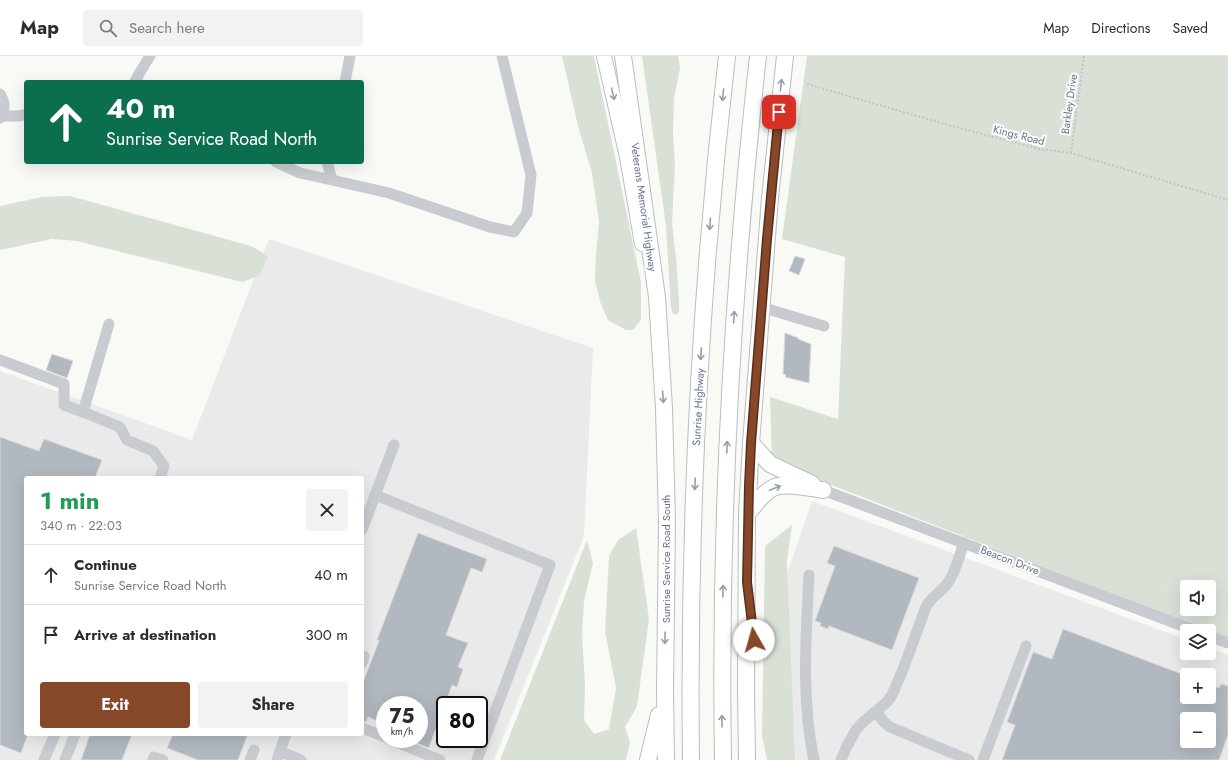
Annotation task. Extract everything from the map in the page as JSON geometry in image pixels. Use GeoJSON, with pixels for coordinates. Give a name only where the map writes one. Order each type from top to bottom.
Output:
{"type":"FeatureCollection","features":[{"type":"Feature","properties":{"kind":"highway","name":"Veterans Memorial Highway"},"geometry":{"type":"LineString","coordinates":[[623,56],[657,297],[661,358]]}},
{"type":"Feature","properties":{"kind":"highway","name":"Sunrise Highway"},"geometry":{"type":"LineString","coordinates":[[691,760],[692,580],[699,386],[711,216],[727,56]]}},
{"type":"Feature","properties":{"kind":"highway"},"geometry":{"type":"LineString","coordinates":[[722,760],[723,573],[728,425],[743,201],[758,56]]}},
{"type":"Feature","properties":{"kind":"highway"},"geometry":{"type":"LineString","coordinates":[[747,760],[747,514],[770,198],[785,56]]}},
{"type":"Feature","properties":{"kind":"highway","name":"Sunrise Service Road South"},"geometry":{"type":"LineString","coordinates":[[661,358],[667,482],[665,690],[666,760]]}},
{"type":"Feature","properties":{"kind":"highway"},"geometry":{"type":"LineString","coordinates":[[751,443],[770,464],[823,490]]}},
{"type":"Feature","properties":{"kind":"highway"},"geometry":{"type":"LineString","coordinates":[[747,514],[767,492],[777,486],[784,485],[823,490]]}},
{"type":"Feature","properties":{"kind":"highway"},"geometry":{"type":"LineString","coordinates":[[747,582],[754,640],[755,711],[758,760]]}},
{"type":"Feature","properties":{"kind":"highway"},"geometry":{"type":"LineString","coordinates":[[648,760],[665,690]]}},
{"type":"Feature","properties":{"kind":"main road"},"geometry":{"type":"LineString","coordinates":[[604,56],[628,164],[649,298],[661,358]]}},
{"type":"Feature","properties":{"kind":"street"},"geometry":{"type":"LineString","coordinates":[[136,80],[138,74],[150,56]]}},
{"type":"Feature","properties":{"kind":"street"},"geometry":{"type":"LineString","coordinates":[[345,80],[350,56]]}},
{"type":"Feature","properties":{"kind":"street"},"geometry":{"type":"LineString","coordinates":[[280,164],[300,173],[389,193],[490,226],[514,232],[527,213],[530,175],[502,56]]}},
{"type":"Feature","properties":{"kind":"street"},"geometry":{"type":"LineString","coordinates":[[0,94],[4,104],[1,117],[24,115]]}},
{"type":"Feature","properties":{"kind":"street"},"geometry":{"type":"LineString","coordinates":[[328,164],[332,180]]}},
{"type":"Feature","properties":{"kind":"street"},"geometry":{"type":"LineString","coordinates":[[761,307],[824,326]]}},
{"type":"Feature","properties":{"kind":"street"},"geometry":{"type":"LineString","coordinates":[[83,412],[109,324]]}},
{"type":"Feature","properties":{"kind":"street"},"geometry":{"type":"LineString","coordinates":[[0,360],[64,384],[64,406],[120,427],[127,440],[153,451],[164,466],[161,476]]}},
{"type":"Feature","properties":{"kind":"street"},"geometry":{"type":"LineString","coordinates":[[364,525],[394,445]]}},
{"type":"Feature","properties":{"kind":"street","name":"Beacon Drive"},"geometry":{"type":"LineString","coordinates":[[823,490],[1180,625]]}},
{"type":"Feature","properties":{"kind":"street"},"geometry":{"type":"LineString","coordinates":[[375,495],[550,566],[476,760]]}},
{"type":"Feature","properties":{"kind":"street"},"geometry":{"type":"LineString","coordinates":[[841,760],[856,730],[887,702],[892,695],[926,607],[931,598],[942,590],[950,578],[964,543]]}},
{"type":"Feature","properties":{"kind":"street"},"geometry":{"type":"LineString","coordinates":[[809,575],[805,675],[806,711],[814,760]]}},
{"type":"Feature","properties":{"kind":"street"},"geometry":{"type":"LineString","coordinates":[[1216,639],[1228,643]]}},
{"type":"Feature","properties":{"kind":"street"},"geometry":{"type":"LineString","coordinates":[[983,760],[1026,646]]}},
{"type":"Feature","properties":{"kind":"street"},"geometry":{"type":"LineString","coordinates":[[876,712],[890,727],[969,760]]}},
{"type":"Feature","properties":{"kind":"street"},"geometry":{"type":"LineString","coordinates":[[364,729],[376,733]]}},
{"type":"Feature","properties":{"kind":"street"},"geometry":{"type":"LineString","coordinates":[[44,760],[53,736]]}},
{"type":"Feature","properties":{"kind":"street"},"geometry":{"type":"LineString","coordinates":[[65,760],[74,736]]}},
{"type":"Feature","properties":{"kind":"street"},"geometry":{"type":"LineString","coordinates":[[285,736],[278,756],[301,760]]}},
{"type":"Feature","properties":{"kind":"street"},"geometry":{"type":"LineString","coordinates":[[411,748],[440,760]]}},
{"type":"Feature","properties":{"kind":"street"},"geometry":{"type":"LineString","coordinates":[[153,760],[154,757],[163,760]]}},
{"type":"Feature","properties":{"kind":"path","name":"Barkley Drive"},"geometry":{"type":"LineString","coordinates":[[1071,153],[1084,56]]}},
{"type":"Feature","properties":{"kind":"path","name":"Kings Road"},"geometry":{"type":"LineString","coordinates":[[807,84],[941,123],[1032,147],[1071,153],[1228,200]]}},
{"type":"Feature","properties":{"kind":"shaded area"},"geometry":{"type":"Polygon","coordinates":[[[562,56],[594,56],[641,282],[641,320],[633,330],[626,330],[608,320],[601,304],[595,282],[599,222],[592,173],[578,126],[562,56]]]}},
{"type":"Feature","properties":{"kind":"shaded area"},"geometry":{"type":"Polygon","coordinates":[[[642,56],[678,56],[680,68],[674,99],[673,133],[675,165],[672,224],[679,301],[679,311],[677,315],[673,314],[671,308],[666,226],[642,56]]]}},
{"type":"Feature","properties":{"kind":"shaded area"},"geometry":{"type":"Polygon","coordinates":[[[807,56],[1228,56],[1228,639],[1216,634],[1216,624],[1189,624],[772,462],[770,397],[838,419],[845,257],[782,239],[807,56]]]}},
{"type":"Feature","properties":{"kind":"shaded area"},"geometry":{"type":"Polygon","coordinates":[[[70,196],[251,246],[268,256],[259,276],[242,282],[77,241],[52,239],[0,250],[0,206],[42,197],[70,196]]]}},
{"type":"Feature","properties":{"kind":"shaded area"},"geometry":{"type":"Polygon","coordinates":[[[269,239],[593,348],[584,536],[494,760],[0,760],[0,371],[192,440],[269,239]]]}},
{"type":"Feature","properties":{"kind":"shaded area"},"geometry":{"type":"Polygon","coordinates":[[[812,501],[1180,637],[1180,660],[1216,660],[1216,651],[1228,655],[1228,760],[792,760],[786,667],[788,571],[812,501]]]}},
{"type":"Feature","properties":{"kind":"shaded area"},"geometry":{"type":"Polygon","coordinates":[[[792,525],[787,561],[795,760],[767,760],[762,736],[765,546],[792,525]]]}},
{"type":"Feature","properties":{"kind":"shaded area"},"geometry":{"type":"Polygon","coordinates":[[[636,528],[649,619],[637,706],[625,727],[630,742],[626,760],[500,760],[587,540],[593,563],[584,601],[582,634],[585,686],[584,720],[594,734],[609,729],[616,688],[605,632],[609,556],[618,540],[636,528]]]}},
{"type":"Feature","properties":{"kind":"building"},"geometry":{"type":"Polygon","coordinates":[[[795,256],[805,259],[799,275],[789,271],[795,256]]]}},
{"type":"Feature","properties":{"kind":"building"},"geometry":{"type":"Polygon","coordinates":[[[785,333],[811,344],[809,383],[785,377],[786,375],[783,374],[785,333]]]}},
{"type":"Feature","properties":{"kind":"building"},"geometry":{"type":"Polygon","coordinates":[[[52,354],[73,361],[67,378],[46,370],[52,354]]]}},
{"type":"Feature","properties":{"kind":"building"},"geometry":{"type":"Polygon","coordinates":[[[0,437],[39,451],[44,439],[102,460],[96,476],[24,476],[24,736],[27,736],[21,753],[0,745],[0,437]]]}},
{"type":"Feature","properties":{"kind":"building"},"geometry":{"type":"Polygon","coordinates":[[[418,533],[487,559],[482,572],[471,568],[446,635],[468,643],[458,667],[463,669],[457,687],[452,685],[448,696],[436,696],[436,730],[429,748],[428,696],[376,696],[376,720],[368,717],[366,722],[364,722],[364,680],[379,641],[377,640],[418,533]]]}},
{"type":"Feature","properties":{"kind":"building"},"geometry":{"type":"Polygon","coordinates":[[[834,546],[919,578],[892,650],[829,626],[828,629],[820,626],[821,623],[815,621],[835,566],[827,563],[834,546]]]}},
{"type":"Feature","properties":{"kind":"building"},"geometry":{"type":"Polygon","coordinates":[[[1063,629],[1180,673],[1180,704],[1216,704],[1216,687],[1219,688],[1221,684],[1228,686],[1228,735],[1219,760],[1002,760],[1015,725],[1007,722],[1033,652],[1052,659],[1063,629]]]}},
{"type":"Feature","properties":{"kind":"building"},"geometry":{"type":"Polygon","coordinates":[[[89,736],[131,736],[122,760],[81,760],[89,736]]]}},
{"type":"Feature","properties":{"kind":"building"},"geometry":{"type":"Polygon","coordinates":[[[172,736],[247,736],[238,760],[198,760],[167,748],[172,736]]]}},
{"type":"Feature","properties":{"kind":"route"},"geometry":{"type":"LineString","coordinates":[[754,640],[747,582],[747,514],[770,198],[779,112]]}}]}
